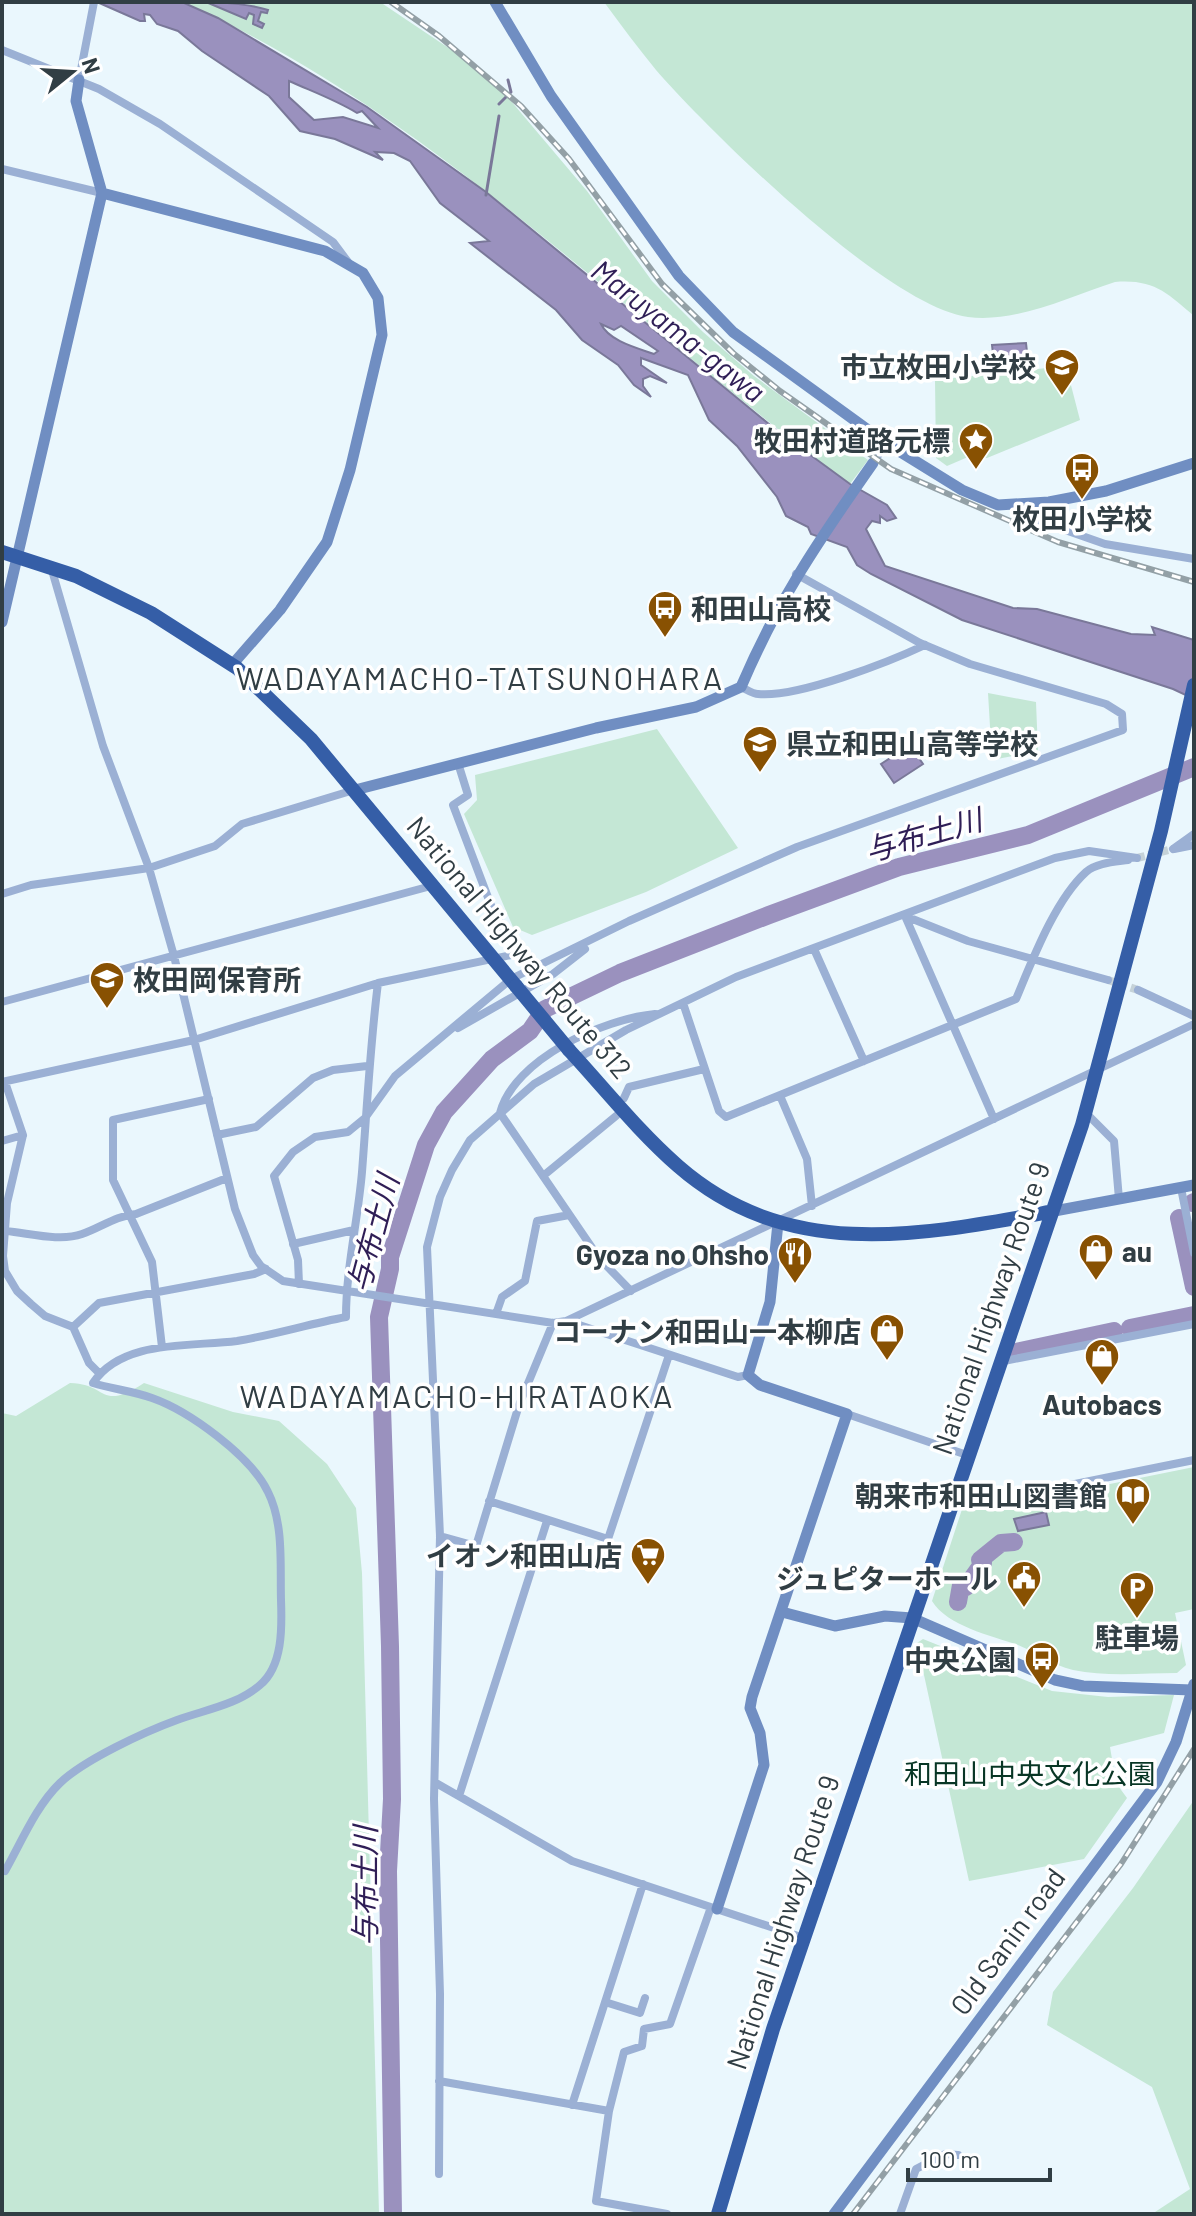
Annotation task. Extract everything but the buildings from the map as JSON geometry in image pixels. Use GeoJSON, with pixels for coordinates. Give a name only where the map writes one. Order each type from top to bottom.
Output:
{"type":"FeatureCollection","features":[{"type":"Feature","properties":{"kind":"highway","name":"National Highway Route 312"},"geometry":{"type":"LineString","coordinates":[[2,552],[51,567],[151,613],[232,665],[311,739],[431,886],[640,1130],[680,1167],[721,1197],[778,1223],[874,1237],[922,1234],[1049,1212]]}},
{"type":"Feature","properties":{"kind":"highway","name":"National Highway Route 9"},"geometry":{"type":"LineString","coordinates":[[718,2214],[804,1938],[1085,1113],[1161,831],[1194,685]]}},
{"type":"Feature","properties":{"kind":"street"},"geometry":{"type":"LineString","coordinates":[[2,622],[102,193],[76,101],[94,2]]}},
{"type":"Feature","properties":{"kind":"street"},"geometry":{"type":"LineString","coordinates":[[495,2],[551,96],[679,276],[733,332],[886,443],[962,490],[998,505],[1023,505],[1106,491],[1194,463]]}},
{"type":"Feature","properties":{"kind":"street"},"geometry":{"type":"LineString","coordinates":[[2,50],[79,80],[160,124],[333,242],[349,262],[363,273],[378,298],[382,335],[341,500],[327,542],[311,570],[232,665]]}},
{"type":"Feature","properties":{"kind":"street"},"geometry":{"type":"LineString","coordinates":[[2,169],[265,233],[349,262]]}},
{"type":"Feature","properties":{"kind":"street"},"geometry":{"type":"LineString","coordinates":[[2,894],[31,885],[149,868],[215,846],[242,824],[458,763],[696,707],[741,687],[766,628],[797,572],[886,443]]}},
{"type":"Feature","properties":{"kind":"street"},"geometry":{"type":"LineString","coordinates":[[1023,505],[1028,517],[1105,544],[1194,559]]}},
{"type":"Feature","properties":{"kind":"street"},"geometry":{"type":"LineString","coordinates":[[51,567],[103,746],[149,868],[246,1243],[266,1269],[283,1281],[346,1288],[553,1323],[566,1321],[1194,1024]]}},
{"type":"Feature","properties":{"kind":"street"},"geometry":{"type":"LineString","coordinates":[[299,1284],[298,1260],[274,1176],[293,1152],[315,1137],[348,1132],[365,1118],[395,1076],[513,983],[601,936],[797,847],[1123,730],[1122,714],[1106,704],[970,664],[925,645],[797,572]]}},
{"type":"Feature","properties":{"kind":"street"},"geometry":{"type":"LineString","coordinates":[[741,687],[758,694],[787,690],[834,679],[925,645]]}},
{"type":"Feature","properties":{"kind":"street"},"geometry":{"type":"LineString","coordinates":[[99,1373],[89,1363],[73,1327],[45,1316],[17,1291],[5,1271],[7,1203],[23,1135],[4,1082],[194,1040],[378,983],[516,954],[492,908],[453,805],[468,795],[458,763]]}},
{"type":"Feature","properties":{"kind":"street"},"geometry":{"type":"LineString","coordinates":[[1194,834],[1173,849],[1194,845]]}},
{"type":"Feature","properties":{"kind":"street"},"geometry":{"type":"LineString","coordinates":[[439,2174],[436,1783],[440,1536],[427,1302],[427,1247],[440,1197],[470,1140],[534,1084],[574,1055],[736,977],[1073,853],[1137,858],[1097,866],[1086,872],[1062,904],[1033,958],[1016,999],[952,1023],[781,1098],[726,1117],[719,1111],[683,1003]]}},
{"type":"Feature","properties":{"kind":"street"},"geometry":{"type":"LineString","coordinates":[[2,1002],[431,886]]}},
{"type":"Feature","properties":{"kind":"street"},"geometry":{"type":"LineString","coordinates":[[905,916],[994,1119]]}},
{"type":"Feature","properties":{"kind":"street"},"geometry":{"type":"LineString","coordinates":[[905,916],[968,941],[1108,980]]}},
{"type":"Feature","properties":{"kind":"street"},"geometry":{"type":"LineString","coordinates":[[447,1032],[475,1022],[553,974],[601,936]]}},
{"type":"Feature","properties":{"kind":"street"},"geometry":{"type":"LineString","coordinates":[[814,949],[864,1061]]}},
{"type":"Feature","properties":{"kind":"street"},"geometry":{"type":"LineString","coordinates":[[5,1871],[58,1784],[95,1760],[173,1721],[234,1701],[259,1687],[271,1674],[277,1658],[282,1610],[279,1530],[268,1492],[220,1440],[185,1414],[156,1399],[93,1383],[99,1373],[140,1351],[239,1341],[346,1317],[346,1288],[365,1118],[367,1066],[378,983]]}},
{"type":"Feature","properties":{"kind":"street"},"geometry":{"type":"LineString","coordinates":[[1138,990],[1194,1016]]}},
{"type":"Feature","properties":{"kind":"street"},"geometry":{"type":"LineString","coordinates":[[500,1113],[505,1096],[547,1056],[609,1024],[632,1017],[661,1014]]}},
{"type":"Feature","properties":{"kind":"street"},"geometry":{"type":"LineString","coordinates":[[217,1135],[256,1127],[313,1078],[333,1070],[367,1066]]}},
{"type":"Feature","properties":{"kind":"street"},"geometry":{"type":"LineString","coordinates":[[624,1098],[629,1087],[704,1069]]}},
{"type":"Feature","properties":{"kind":"street"},"geometry":{"type":"LineString","coordinates":[[781,1098],[807,1159],[812,1206]]}},
{"type":"Feature","properties":{"kind":"street"},"geometry":{"type":"LineString","coordinates":[[162,1347],[152,1262],[113,1180],[113,1120],[209,1099]]}},
{"type":"Feature","properties":{"kind":"street"},"geometry":{"type":"LineString","coordinates":[[500,1113],[599,1258],[631,1291]]}},
{"type":"Feature","properties":{"kind":"street"},"geometry":{"type":"LineString","coordinates":[[1085,1113],[1114,1141],[1119,1199]]}},
{"type":"Feature","properties":{"kind":"street"},"geometry":{"type":"LineString","coordinates":[[543,1176],[616,1116]]}},
{"type":"Feature","properties":{"kind":"street"},"geometry":{"type":"LineString","coordinates":[[2,1141],[23,1135]]}},
{"type":"Feature","properties":{"kind":"street"},"geometry":{"type":"LineString","coordinates":[[6,1231],[68,1237],[227,1178]]}},
{"type":"Feature","properties":{"kind":"street"},"geometry":{"type":"LineString","coordinates":[[1049,1212],[1194,1185]]}},
{"type":"Feature","properties":{"kind":"street"},"geometry":{"type":"LineString","coordinates":[[1181,1188],[1194,1253]]}},
{"type":"Feature","properties":{"kind":"street"},"geometry":{"type":"LineString","coordinates":[[496,1314],[502,1297],[525,1281],[537,1221],[569,1215]]}},
{"type":"Feature","properties":{"kind":"street"},"geometry":{"type":"LineString","coordinates":[[748,1375],[770,1302],[778,1223]]}},
{"type":"Feature","properties":{"kind":"street"},"geometry":{"type":"LineString","coordinates":[[293,1244],[354,1230]]}},
{"type":"Feature","properties":{"kind":"street"},"geometry":{"type":"LineString","coordinates":[[73,1327],[99,1303],[155,1290],[254,1274],[266,1269]]}},
{"type":"Feature","properties":{"kind":"street"},"geometry":{"type":"LineString","coordinates":[[566,1321],[738,1377],[748,1375]]}},
{"type":"Feature","properties":{"kind":"street"},"geometry":{"type":"LineString","coordinates":[[440,1536],[476,1546],[519,1405],[553,1323]]}},
{"type":"Feature","properties":{"kind":"street"},"geometry":{"type":"LineString","coordinates":[[998,1362],[1194,1324]]}},
{"type":"Feature","properties":{"kind":"street"},"geometry":{"type":"LineString","coordinates":[[489,1501],[608,1539],[669,1355]]}},
{"type":"Feature","properties":{"kind":"street"},"geometry":{"type":"LineString","coordinates":[[748,1375],[760,1385],[967,1455]]}},
{"type":"Feature","properties":{"kind":"street"},"geometry":{"type":"LineString","coordinates":[[667,2214],[596,2201],[609,2111],[624,2052],[642,2046],[644,2029],[670,2024],[764,1765],[760,1733],[750,1708],[847,1414]]}},
{"type":"Feature","properties":{"kind":"street"},"geometry":{"type":"LineString","coordinates":[[957,1485],[979,1493],[985,1502],[1194,1460]]}},
{"type":"Feature","properties":{"kind":"street"},"geometry":{"type":"LineString","coordinates":[[459,1796],[547,1521]]}},
{"type":"Feature","properties":{"kind":"street"},"geometry":{"type":"LineString","coordinates":[[782,1612],[835,1626],[885,1616],[912,1618],[1055,1680],[1083,1686],[1193,1687]]}},
{"type":"Feature","properties":{"kind":"street","name":"Old Sanin road"},"geometry":{"type":"LineString","coordinates":[[834,2214],[1157,1782],[1176,1742],[1193,1687]]}},
{"type":"Feature","properties":{"kind":"street"},"geometry":{"type":"LineString","coordinates":[[436,1783],[572,1861],[804,1938]]}},
{"type":"Feature","properties":{"kind":"street"},"geometry":{"type":"LineString","coordinates":[[572,2105],[643,1884]]}},
{"type":"Feature","properties":{"kind":"street"},"geometry":{"type":"LineString","coordinates":[[605,2002],[640,2013],[645,1998]]}},
{"type":"Feature","properties":{"kind":"street"},"geometry":{"type":"LineString","coordinates":[[439,2081],[609,2111]]}},
{"type":"Feature","properties":{"kind":"street"},"geometry":{"type":"LineString","coordinates":[[900,2214],[916,2169],[945,2154],[958,2155]]}},
{"type":"Feature","properties":{"kind":"green space"},"geometry":{"type":"Polygon","coordinates":[[[182,2],[380,2],[456,53],[505,94],[587,191],[652,281],[703,332],[754,376],[868,460],[850,484],[768,422],[446,161],[362,102],[274,48],[182,2]]]}},
{"type":"Feature","properties":{"kind":"green space"},"geometry":{"type":"Polygon","coordinates":[[[604,2],[1194,2],[1194,316],[1159,289],[1128,282],[1115,282],[1024,313],[1005,316],[968,317],[934,306],[893,283],[848,251],[758,173],[682,99],[604,2]]]}},
{"type":"Feature","properties":{"kind":"green space"},"geometry":{"type":"Polygon","coordinates":[[[1066,366],[1080,420],[987,458],[968,457],[947,466],[936,458],[935,380],[1066,366]]]}},
{"type":"Feature","properties":{"kind":"green space"},"geometry":{"type":"Polygon","coordinates":[[[988,693],[1036,702],[1038,751],[992,760],[988,693]]]}},
{"type":"Feature","properties":{"kind":"green space"},"geometry":{"type":"Polygon","coordinates":[[[657,729],[738,848],[646,892],[532,935],[513,927],[464,814],[477,800],[475,775],[657,729]]]}},
{"type":"Feature","properties":{"kind":"green space"},"geometry":{"type":"Polygon","coordinates":[[[70,1383],[83,1384],[111,1396],[144,1383],[233,1412],[279,1421],[327,1464],[356,1508],[362,1573],[379,2214],[2,2214],[2,1413],[16,1416],[70,1383]]]}},
{"type":"Feature","properties":{"kind":"green space","name":"和田山中央文化公園"},"geometry":{"type":"Polygon","coordinates":[[[1194,1467],[1194,1609],[1175,1613],[1186,1665],[1177,1673],[1099,1673],[1065,1668],[1018,1645],[959,1624],[932,1601],[967,1494],[978,1498],[981,1510],[1194,1467]]]}},
{"type":"Feature","properties":{"kind":"green space","name":"和田山中央文化公園"},"geometry":{"type":"Polygon","coordinates":[[[923,1639],[1052,1691],[1108,1697],[1174,1695],[1164,1733],[1110,1747],[1116,1783],[1127,1798],[1084,1859],[969,1881],[917,1643],[923,1639]]]}},
{"type":"Feature","properties":{"kind":"green space"},"geometry":{"type":"Polygon","coordinates":[[[1194,1800],[1194,2214],[1152,2214],[1190,2189],[1152,2087],[1047,2025],[1053,1992],[1133,1888],[1194,1800]]]}},
{"type":"Feature","properties":{"kind":"shaded area"},"geometry":{"type":"Polygon","coordinates":[[[97,2],[182,2],[218,18],[367,107],[486,192],[775,429],[850,484],[887,505],[896,518],[887,521],[880,516],[880,523],[872,521],[866,529],[885,566],[1013,608],[1037,609],[1131,634],[1155,635],[1152,627],[1194,640],[1194,699],[1173,689],[962,620],[857,565],[847,547],[811,534],[808,527],[786,516],[777,497],[737,446],[709,420],[688,375],[641,358],[641,365],[667,383],[650,376],[643,379],[643,386],[651,397],[634,385],[618,365],[582,340],[556,310],[470,243],[489,241],[440,203],[410,161],[394,153],[375,152],[383,160],[335,139],[300,131],[269,96],[178,31],[157,24],[150,15],[144,14],[145,21],[97,2]],[[289,81],[289,97],[314,120],[343,117],[378,128],[362,111],[357,113],[289,81]],[[601,324],[610,335],[624,343],[654,354],[658,351],[621,326],[614,330],[601,324]]]}},
{"type":"Feature","properties":{"kind":"shaded area"},"geometry":{"type":"Polygon","coordinates":[[[206,2],[268,10],[267,13],[261,12],[258,21],[264,24],[262,28],[253,24],[254,15],[249,13],[246,19],[206,2]]]}},
{"type":"Feature","properties":{"kind":"shaded area"},"geometry":{"type":"Polygon","coordinates":[[[1026,343],[1028,361],[994,363],[992,345],[1026,343]]]}},
{"type":"Feature","properties":{"kind":"shaded area"},"geometry":{"type":"Polygon","coordinates":[[[910,745],[923,764],[894,783],[881,764],[910,745]]]}},
{"type":"Feature","properties":{"kind":"shaded area"},"geometry":{"type":"Polygon","coordinates":[[[1046,1512],[1049,1525],[1018,1531],[1014,1519],[1046,1512]]]}},
{"type":"Feature","properties":{"kind":"waterway"},"geometry":{"type":"LineString","coordinates":[[499,104],[511,92],[508,80]]}},
{"type":"Feature","properties":{"kind":"waterway"},"geometry":{"type":"LineString","coordinates":[[486,195],[499,116]]}},
{"type":"Feature","properties":{"kind":"waterway","name":"与布土川"},"geometry":{"type":"LineString","coordinates":[[393,2214],[388,1871],[392,1799],[390,1646],[379,1317],[390,1257],[426,1145],[444,1112],[492,1059],[530,1031],[545,1009],[620,973],[899,867],[1028,835],[1194,767]]}},
{"type":"Feature","properties":{"kind":"waterway"},"geometry":{"type":"LineString","coordinates":[[1179,1218],[1194,1287]]}},
{"type":"Feature","properties":{"kind":"waterway"},"geometry":{"type":"LineString","coordinates":[[1130,1328],[1194,1315]]}},
{"type":"Feature","properties":{"kind":"waterway"},"geometry":{"type":"LineString","coordinates":[[1016,1352],[1114,1331]]}},
{"type":"Feature","properties":{"kind":"waterway"},"geometry":{"type":"LineString","coordinates":[[958,1602],[961,1585],[966,1587],[983,1563],[980,1560],[1001,1543],[1014,1542]]}},
{"type":"Feature","properties":{"kind":"tunnel"},"geometry":{"type":"LineString","coordinates":[[1137,858],[1173,849]]}},
{"type":"Feature","properties":{"kind":"tunnel"},"geometry":{"type":"LineString","coordinates":[[1108,980],[1138,990]]}},
{"type":"Feature","properties":{"kind":"railway"},"geometry":{"type":"LineString","coordinates":[[391,2],[439,36],[521,106],[569,159],[662,284],[733,353],[780,391],[891,469],[1058,542],[1194,582]]}},
{"type":"Feature","properties":{"kind":"railway"},"geometry":{"type":"LineString","coordinates":[[853,2214],[1121,1864],[1194,1749]]}},
{"type":"Feature","properties":{"kind":"place","name":"市立枚田小学校"},"geometry":{"type":"Point","coordinates":[1062,397]}},
{"type":"Feature","properties":{"kind":"place","name":"牧田村道路元標"},"geometry":{"type":"Point","coordinates":[976,471]}},
{"type":"Feature","properties":{"kind":"place","name":"枚田小学校"},"geometry":{"type":"Point","coordinates":[1082,501]}},
{"type":"Feature","properties":{"kind":"place","name":"和田山高校"},"geometry":{"type":"Point","coordinates":[665,639]}},
{"type":"Feature","properties":{"kind":"place","name":"県立和田山高等学校"},"geometry":{"type":"Point","coordinates":[760,774]}},
{"type":"Feature","properties":{"kind":"place","name":"枚田岡保育所"},"geometry":{"type":"Point","coordinates":[107,1010]}},
{"type":"Feature","properties":{"kind":"place","name":"au"},"geometry":{"type":"Point","coordinates":[1096,1282]}},
{"type":"Feature","properties":{"kind":"place","name":"Gyoza no Ohsho"},"geometry":{"type":"Point","coordinates":[795,1285]}},
{"type":"Feature","properties":{"kind":"place","name":"コーナン和田山一本柳店"},"geometry":{"type":"Point","coordinates":[887,1362]}},
{"type":"Feature","properties":{"kind":"place","name":"Autobacs"},"geometry":{"type":"Point","coordinates":[1102,1387]}},
{"type":"Feature","properties":{"kind":"place","name":"朝来市和田山図書館"},"geometry":{"type":"Point","coordinates":[1133,1526]}},
{"type":"Feature","properties":{"kind":"place","name":"イオン和田山店"},"geometry":{"type":"Point","coordinates":[648,1586]}},
{"type":"Feature","properties":{"kind":"place","name":"ジュピターホール"},"geometry":{"type":"Point","coordinates":[1024,1609]}},
{"type":"Feature","properties":{"kind":"place","name":"駐車場"},"geometry":{"type":"Point","coordinates":[1137,1620]}},
{"type":"Feature","properties":{"kind":"place","name":"中央公園"},"geometry":{"type":"Point","coordinates":[1042,1690]}},
{"type":"Feature","properties":{"kind":"district","name":"WADAYAMACHO-TATSUNOHARA"},"geometry":{"type":"Point","coordinates":[480,677]}},
{"type":"Feature","properties":{"kind":"district","name":"WADAYAMACHO-HIRATAOKA"},"geometry":{"type":"Point","coordinates":[457,1395]}},
{"type":"Feature","properties":{"kind":"water label","name":"Maruyama-gawa"},"geometry":{"type":"Point","coordinates":[679,330]}}]}
